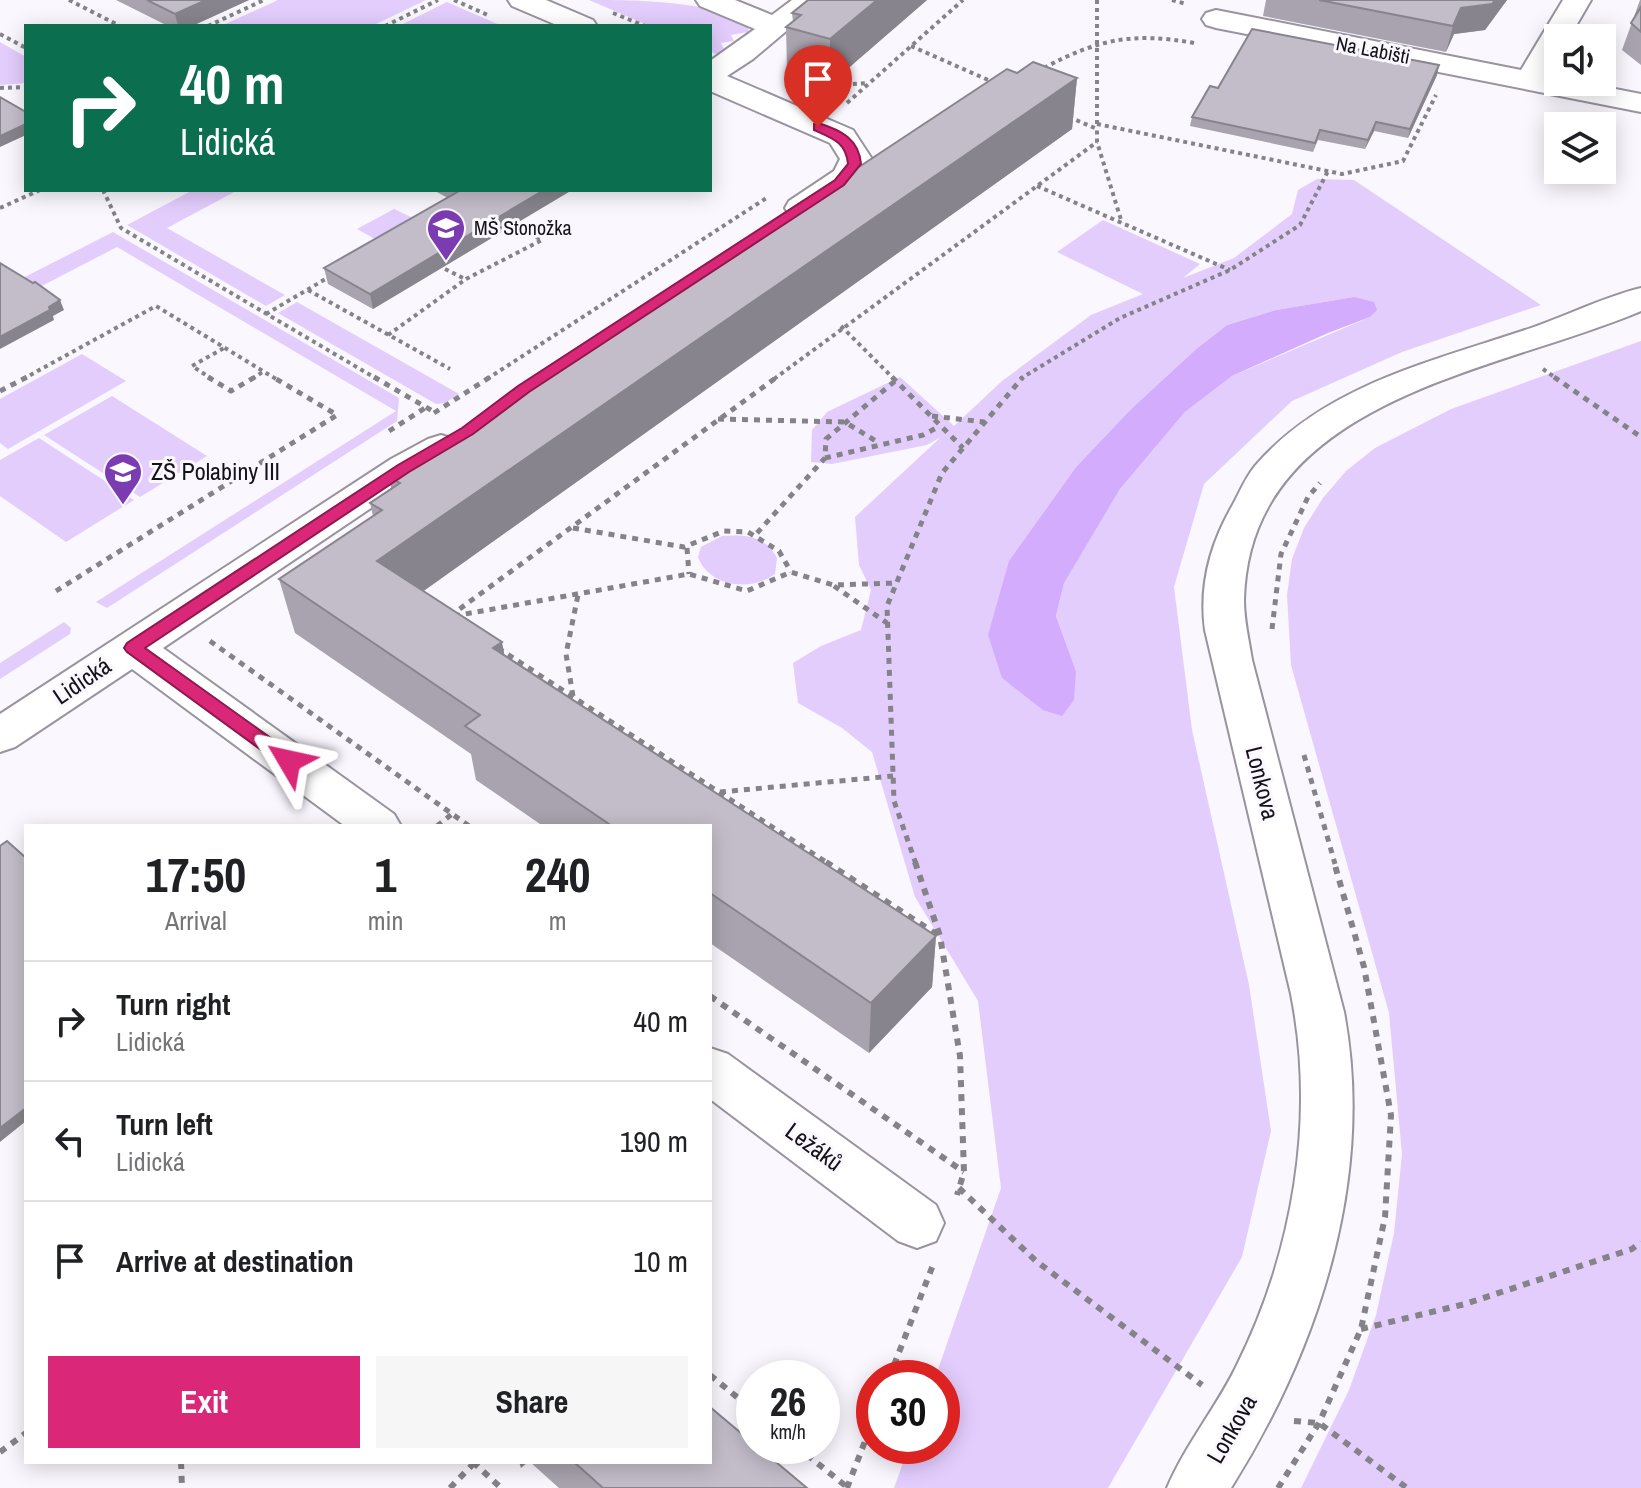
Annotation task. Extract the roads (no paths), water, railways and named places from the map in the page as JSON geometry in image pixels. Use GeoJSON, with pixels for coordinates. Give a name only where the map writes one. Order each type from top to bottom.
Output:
{"type":"FeatureCollection","features":[{"type":"Feature","properties":{"kind":"street"},"geometry":{"type":"LineString","coordinates":[[522,0],[578,24]]}},
{"type":"Feature","properties":{"kind":"street"},"geometry":{"type":"LineString","coordinates":[[710,0],[776,27]]}},
{"type":"Feature","properties":{"kind":"street"},"geometry":{"type":"LineString","coordinates":[[712,75],[809,0]]}},
{"type":"Feature","properties":{"kind":"street"},"geometry":{"type":"LineString","coordinates":[[1530,81],[1577,0]]}},
{"type":"Feature","properties":{"kind":"street","name":"Na Labišti"},"geometry":{"type":"LineString","coordinates":[[1203,23],[1641,103]]}},
{"type":"Feature","properties":{"kind":"street"},"geometry":{"type":"LineString","coordinates":[[712,78],[842,137],[853,151],[855,164],[847,177],[773,210]]}},
{"type":"Feature","properties":{"kind":"street","name":"Lonkova"},"geometry":{"type":"LineString","coordinates":[[1197,1488],[1243,1416],[1304,1271],[1322,1194],[1328,1120],[1325,1048],[1312,982],[1231,660],[1224,612],[1229,556],[1246,509],[1270,472],[1309,434],[1349,407],[1398,386],[1598,318],[1641,298]]}},
{"type":"Feature","properties":{"kind":"street","name":"Lidická"},"geometry":{"type":"LineString","coordinates":[[0,736],[404,468],[451,422]]}},
{"type":"Feature","properties":{"kind":"street"},"geometry":{"type":"LineString","coordinates":[[133,648],[375,824]]}},
{"type":"Feature","properties":{"kind":"street","name":"Ležáků"},"geometry":{"type":"LineString","coordinates":[[712,1071],[937,1226]]}},
{"type":"Feature","properties":{"kind":"place","name":"MŠ Stonožka"},"geometry":{"type":"Point","coordinates":[446,262]}},
{"type":"Feature","properties":{"kind":"place","name":"ZŠ Polabiny III"},"geometry":{"type":"Point","coordinates":[123,506]}}]}
